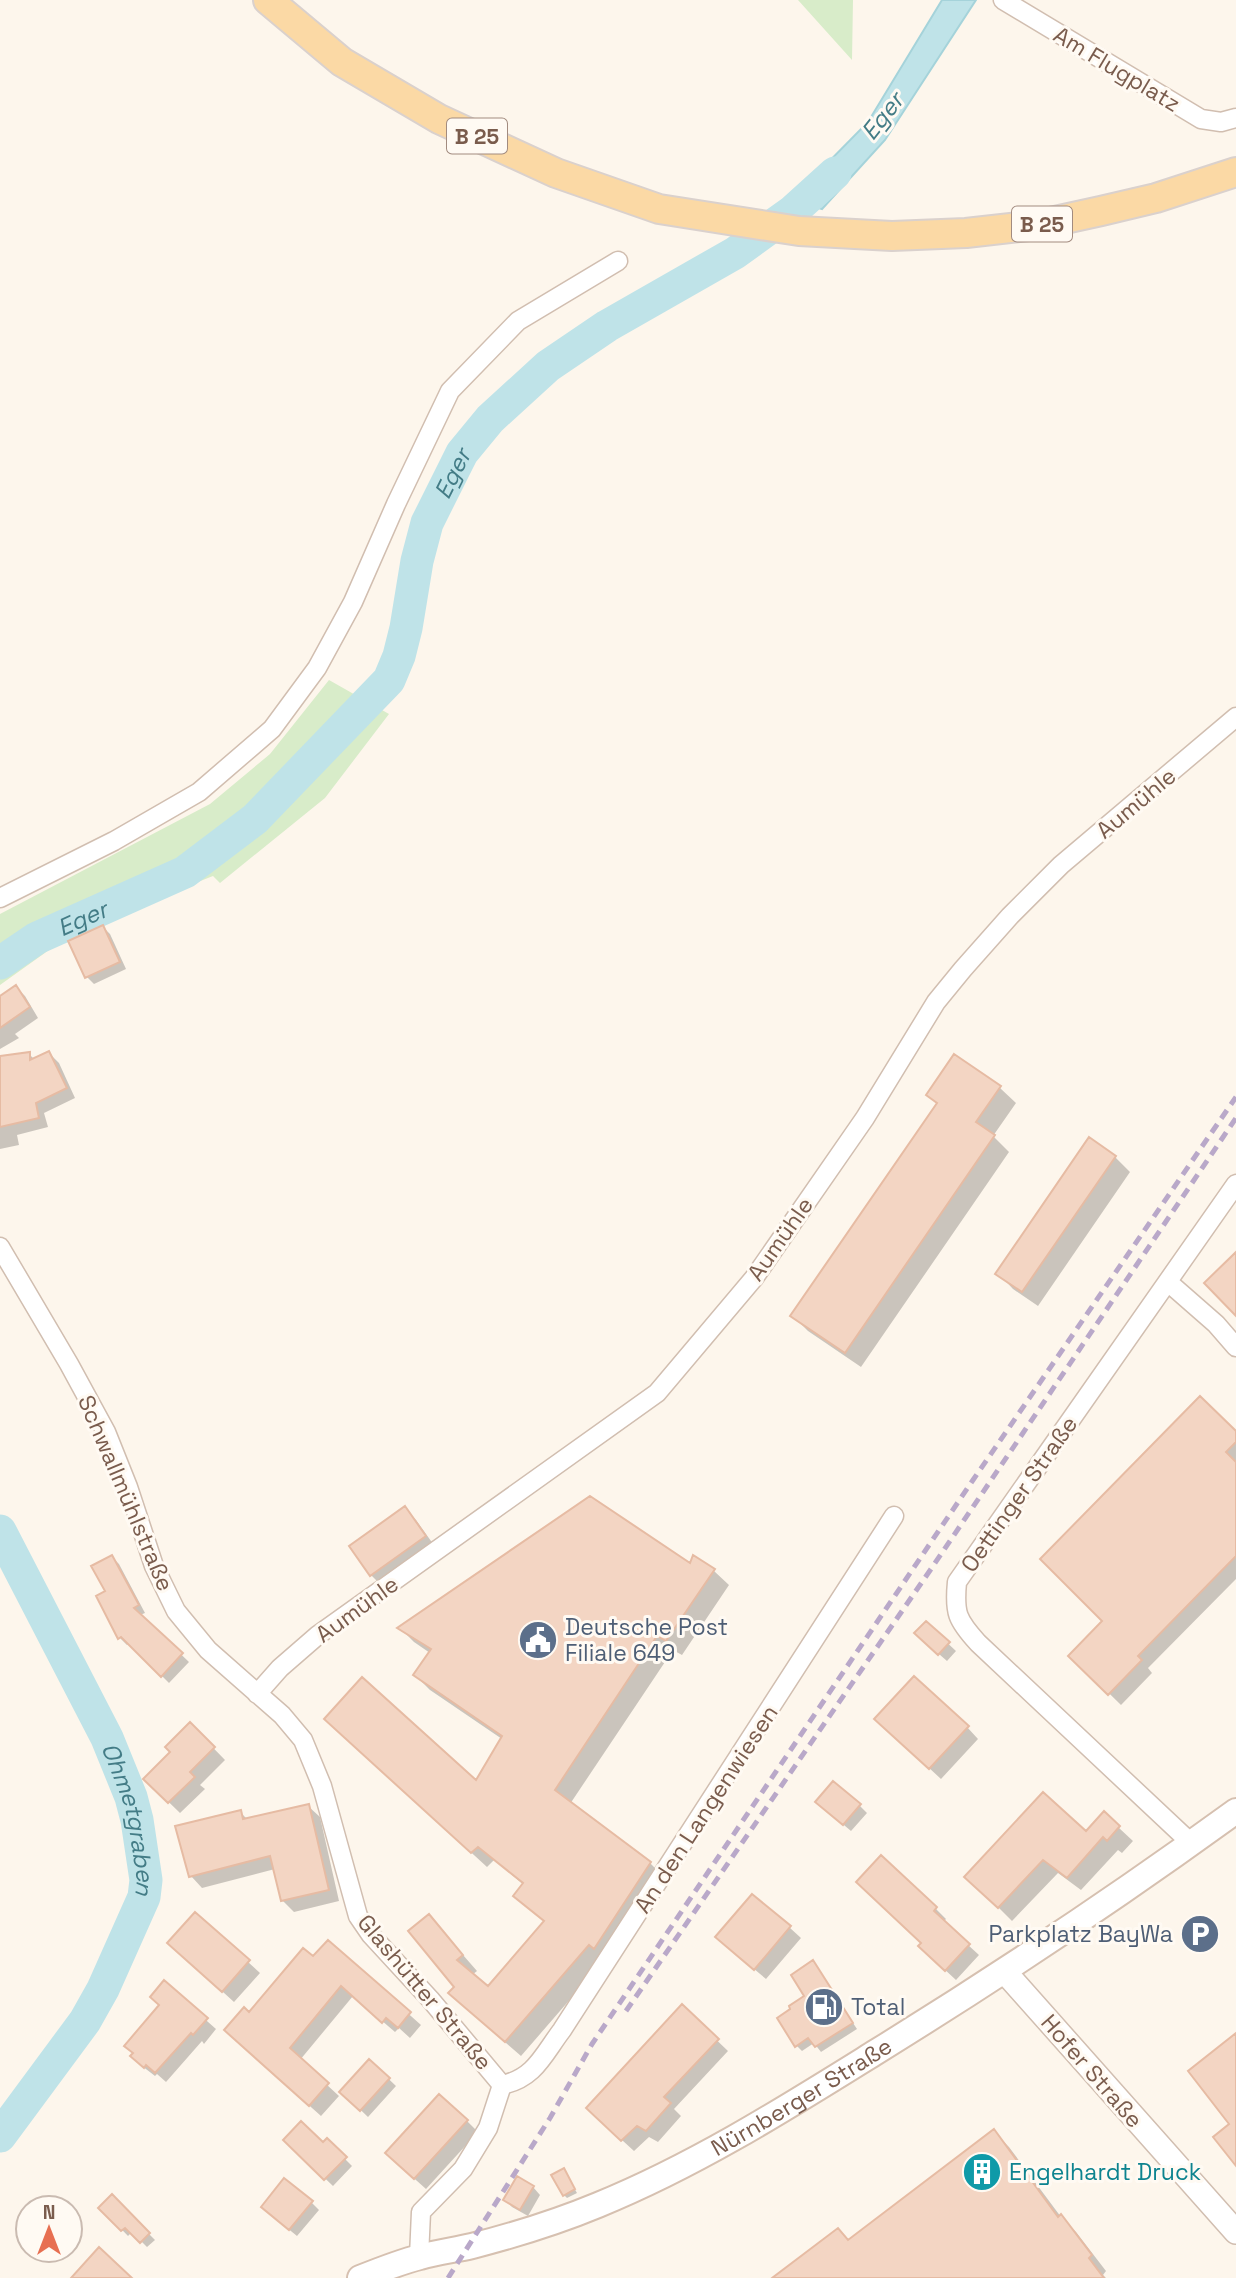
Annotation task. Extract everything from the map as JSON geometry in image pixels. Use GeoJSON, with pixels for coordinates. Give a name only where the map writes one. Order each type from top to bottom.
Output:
{"type":"FeatureCollection","features":[{"type":"Feature","properties":{"kind":"main road","name":"B 25"},"geometry":{"type":"LineString","coordinates":[[268,0],[342,62],[439,119],[556,173],[659,209],[799,231],[892,236],[967,233],[1037,225],[1156,198],[1236,172]]}},
{"type":"Feature","properties":{"kind":"main road","name":"Nürnberger Straße"},"geometry":{"type":"LineString","coordinates":[[360,2278],[419,2257],[530,2230],[659,2178],[813,2092],[1005,1972],[1111,1901],[1236,1811]]}},
{"type":"Feature","properties":{"kind":"street","name":"Am Flugplatz"},"geometry":{"type":"LineString","coordinates":[[1003,0],[1201,119],[1221,122],[1236,118]]}},
{"type":"Feature","properties":{"kind":"street"},"geometry":{"type":"LineString","coordinates":[[0,898],[114,841],[199,792],[272,729],[317,667],[353,602],[396,503],[450,391],[518,321],[618,261]]}},
{"type":"Feature","properties":{"kind":"street","name":"Aumühle"},"geometry":{"type":"LineString","coordinates":[[257,1694],[280,1668],[318,1635],[657,1393],[754,1278],[865,1118],[936,1002],[963,969],[1010,916],[1061,865],[1236,717]]}},
{"type":"Feature","properties":{"kind":"street","name":"Oettinger Straße"},"geometry":{"type":"LineString","coordinates":[[1191,1843],[978,1643],[961,1624],[955,1606],[957,1582],[1236,1184]]}},
{"type":"Feature","properties":{"kind":"street","name":"Schwallmühlstraße"},"geometry":{"type":"LineString","coordinates":[[0,1247],[106,1432],[128,1487],[154,1566],[176,1611],[208,1650],[282,1715]]}},
{"type":"Feature","properties":{"kind":"street"},"geometry":{"type":"LineString","coordinates":[[1168,1282],[1216,1324],[1236,1347]]}},
{"type":"Feature","properties":{"kind":"street","name":"An den Langenwiesen"},"geometry":{"type":"LineString","coordinates":[[502,2085],[517,2081],[530,2073],[562,2030],[894,1516]]}},
{"type":"Feature","properties":{"kind":"street","name":"Glashütter Straße"},"geometry":{"type":"LineString","coordinates":[[282,1715],[303,1740],[322,1786],[358,1916],[371,1935],[430,1999],[502,2085],[488,2128],[463,2169],[421,2212],[419,2257]]}},
{"type":"Feature","properties":{"kind":"street","name":"Hofer Straße"},"geometry":{"type":"LineString","coordinates":[[1005,1972],[1236,2232]]}},
{"type":"Feature","properties":{"kind":"green space"},"geometry":{"type":"Polygon","coordinates":[[[798,0],[853,0],[852,60],[798,0]]]}},
{"type":"Feature","properties":{"kind":"green space"},"geometry":{"type":"Polygon","coordinates":[[[329,680],[389,714],[325,798],[220,883],[213,876],[77,930],[0,985],[0,914],[210,804],[270,754],[329,680]]]}},
{"type":"Feature","properties":{"kind":"water","name":"Eger"},"geometry":{"type":"Polygon","coordinates":[[[942,0],[976,0],[885,140],[822,209],[792,199],[868,122],[942,0]]]}},
{"type":"Feature","properties":{"kind":"building"},"geometry":{"type":"Polygon","coordinates":[[[103,925],[120,962],[85,978],[68,941],[103,925]]]}},
{"type":"Feature","properties":{"kind":"building"},"geometry":{"type":"Polygon","coordinates":[[[16,985],[30,1007],[0,1028],[0,996],[16,985]]]}},
{"type":"Feature","properties":{"kind":"building"},"geometry":{"type":"Polygon","coordinates":[[[49,1051],[67,1088],[36,1103],[39,1118],[0,1127],[0,1056],[30,1052],[30,1060],[49,1051]]]}},
{"type":"Feature","properties":{"kind":"building"},"geometry":{"type":"Polygon","coordinates":[[[954,1054],[1001,1086],[976,1122],[995,1135],[845,1353],[790,1316],[937,1103],[926,1095],[954,1054]]]}},
{"type":"Feature","properties":{"kind":"building"},"geometry":{"type":"Polygon","coordinates":[[[1089,1137],[1116,1156],[1022,1292],[995,1274],[1089,1137]]]}},
{"type":"Feature","properties":{"kind":"building"},"geometry":{"type":"Polygon","coordinates":[[[1236,1252],[1236,1316],[1204,1283],[1236,1252]]]}},
{"type":"Feature","properties":{"kind":"building"},"geometry":{"type":"Polygon","coordinates":[[[1200,1396],[1236,1431],[1236,1442],[1226,1452],[1236,1462],[1236,1556],[1138,1656],[1142,1660],[1108,1695],[1068,1656],[1102,1621],[1040,1559],[1200,1396]]]}},
{"type":"Feature","properties":{"kind":"building"},"geometry":{"type":"Polygon","coordinates":[[[590,1496],[690,1563],[693,1555],[715,1569],[666,1641],[657,1636],[555,1790],[651,1862],[594,1949],[589,1945],[505,2042],[448,1993],[454,1987],[408,1931],[429,1914],[463,1955],[457,1960],[488,1986],[544,1921],[513,1896],[523,1883],[478,1847],[471,1853],[324,1719],[362,1677],[476,1780],[502,1736],[413,1675],[431,1649],[397,1628],[590,1496]]]}},
{"type":"Feature","properties":{"kind":"building"},"geometry":{"type":"Polygon","coordinates":[[[405,1506],[426,1536],[370,1576],[349,1546],[405,1506]]]}},
{"type":"Feature","properties":{"kind":"building"},"geometry":{"type":"Polygon","coordinates":[[[112,1555],[139,1605],[134,1608],[183,1653],[161,1677],[121,1637],[118,1639],[96,1596],[105,1591],[91,1566],[112,1555]]]}},
{"type":"Feature","properties":{"kind":"building"},"geometry":{"type":"Polygon","coordinates":[[[926,1621],[950,1642],[938,1655],[914,1633],[926,1621]]]}},
{"type":"Feature","properties":{"kind":"building"},"geometry":{"type":"Polygon","coordinates":[[[914,1676],[969,1726],[929,1769],[874,1719],[914,1676]]]}},
{"type":"Feature","properties":{"kind":"building"},"geometry":{"type":"Polygon","coordinates":[[[190,1722],[215,1747],[190,1772],[195,1777],[168,1803],[143,1779],[170,1752],[165,1747],[190,1722]]]}},
{"type":"Feature","properties":{"kind":"building"},"geometry":{"type":"Polygon","coordinates":[[[833,1781],[861,1804],[843,1825],[815,1802],[833,1781]]]}},
{"type":"Feature","properties":{"kind":"building"},"geometry":{"type":"Polygon","coordinates":[[[1043,1792],[1086,1831],[1104,1811],[1120,1826],[1107,1841],[1103,1837],[1067,1878],[1043,1860],[998,1908],[964,1877],[1043,1792]]]}},
{"type":"Feature","properties":{"kind":"building"},"geometry":{"type":"Polygon","coordinates":[[[309,1804],[329,1890],[281,1901],[270,1856],[189,1877],[175,1826],[241,1810],[243,1819],[309,1804]]]}},
{"type":"Feature","properties":{"kind":"building"},"geometry":{"type":"Polygon","coordinates":[[[881,1855],[937,1907],[934,1911],[970,1944],[945,1971],[918,1946],[921,1943],[856,1882],[881,1855]]]}},
{"type":"Feature","properties":{"kind":"building"},"geometry":{"type":"Polygon","coordinates":[[[752,1894],[791,1926],[754,1970],[715,1937],[752,1894]]]}},
{"type":"Feature","properties":{"kind":"building"},"geometry":{"type":"Polygon","coordinates":[[[195,1912],[250,1960],[222,1992],[167,1943],[195,1912]]]}},
{"type":"Feature","properties":{"kind":"building"},"geometry":{"type":"Polygon","coordinates":[[[328,1940],[411,2012],[398,2028],[386,2018],[382,2023],[341,1986],[290,2048],[329,2083],[309,2106],[224,2030],[244,2007],[249,2012],[303,1948],[313,1956],[328,1940]]]}},
{"type":"Feature","properties":{"kind":"building"},"geometry":{"type":"Polygon","coordinates":[[[813,1960],[853,2023],[815,2047],[808,2038],[795,2047],[777,2018],[804,1996],[791,1975],[813,1960]]]}},
{"type":"Feature","properties":{"kind":"building"},"geometry":{"type":"Polygon","coordinates":[[[164,1980],[208,2018],[155,2073],[130,2056],[133,2053],[124,2046],[159,2005],[150,1997],[164,1980]]]}},
{"type":"Feature","properties":{"kind":"building"},"geometry":{"type":"Polygon","coordinates":[[[682,2004],[719,2039],[664,2097],[671,2103],[646,2131],[637,2126],[621,2141],[586,2108],[682,2004]]]}},
{"type":"Feature","properties":{"kind":"building"},"geometry":{"type":"Polygon","coordinates":[[[1236,2033],[1236,2166],[1213,2137],[1229,2124],[1188,2071],[1236,2033]]]}},
{"type":"Feature","properties":{"kind":"building"},"geometry":{"type":"Polygon","coordinates":[[[369,2059],[390,2078],[360,2111],[339,2092],[369,2059]]]}},
{"type":"Feature","properties":{"kind":"building"},"geometry":{"type":"Polygon","coordinates":[[[439,2094],[468,2120],[414,2179],[385,2153],[439,2094]]]}},
{"type":"Feature","properties":{"kind":"building"},"geometry":{"type":"Polygon","coordinates":[[[301,2121],[323,2142],[327,2138],[347,2157],[324,2180],[283,2140],[301,2121]]]}},
{"type":"Feature","properties":{"kind":"building","name":"Engelhardt Druck"},"geometry":{"type":"Polygon","coordinates":[[[994,2129],[1058,2217],[1061,2214],[1092,2255],[1089,2258],[1104,2278],[772,2278],[838,2228],[848,2240],[994,2129]]]}},
{"type":"Feature","properties":{"kind":"building"},"geometry":{"type":"Polygon","coordinates":[[[564,2168],[575,2189],[563,2196],[551,2175],[564,2168]]]}},
{"type":"Feature","properties":{"kind":"building"},"geometry":{"type":"Polygon","coordinates":[[[517,2176],[534,2186],[520,2210],[503,2200],[517,2176]]]}},
{"type":"Feature","properties":{"kind":"building"},"geometry":{"type":"Polygon","coordinates":[[[284,2178],[313,2201],[289,2230],[261,2207],[284,2178]]]}},
{"type":"Feature","properties":{"kind":"building"},"geometry":{"type":"Polygon","coordinates":[[[112,2194],[150,2233],[140,2243],[125,2228],[121,2231],[98,2208],[112,2194]]]}},
{"type":"Feature","properties":{"kind":"building"},"geometry":{"type":"Polygon","coordinates":[[[99,2247],[132,2278],[71,2278],[99,2247]]]}},
{"type":"Feature","properties":{"kind":"waterway","name":"Eger"},"geometry":{"type":"LineString","coordinates":[[0,963],[37,938],[185,872],[255,819],[389,680],[406,628],[417,561],[427,523],[462,453],[490,419],[548,366],[607,326],[735,253],[793,211],[835,173]]}},
{"type":"Feature","properties":{"kind":"waterway","name":"Ohmetgraben"},"geometry":{"type":"LineString","coordinates":[[0,1531],[107,1738],[131,1797],[146,1880],[144,1897],[103,1989],[85,2021],[0,2136]]}},
{"type":"Feature","properties":{"kind":"railway"},"geometry":{"type":"LineString","coordinates":[[448,2278],[550,2118],[592,2044],[973,1480],[1236,1097]]}},
{"type":"Feature","properties":{"kind":"railway"},"geometry":{"type":"LineString","coordinates":[[626,2011],[931,1569],[1236,1118]]}},
{"type":"Feature","properties":{"kind":"place","name":"Deutsche Post Filiale 649"},"geometry":{"type":"Point","coordinates":[538,1640]}},
{"type":"Feature","properties":{"kind":"place","name":"Parkplatz BayWa"},"geometry":{"type":"Point","coordinates":[1200,1934]}},
{"type":"Feature","properties":{"kind":"place","name":"Total"},"geometry":{"type":"Point","coordinates":[824,2007]}},
{"type":"Feature","properties":{"kind":"place","name":"Engelhardt Druck"},"geometry":{"type":"Point","coordinates":[982,2172]}}]}
